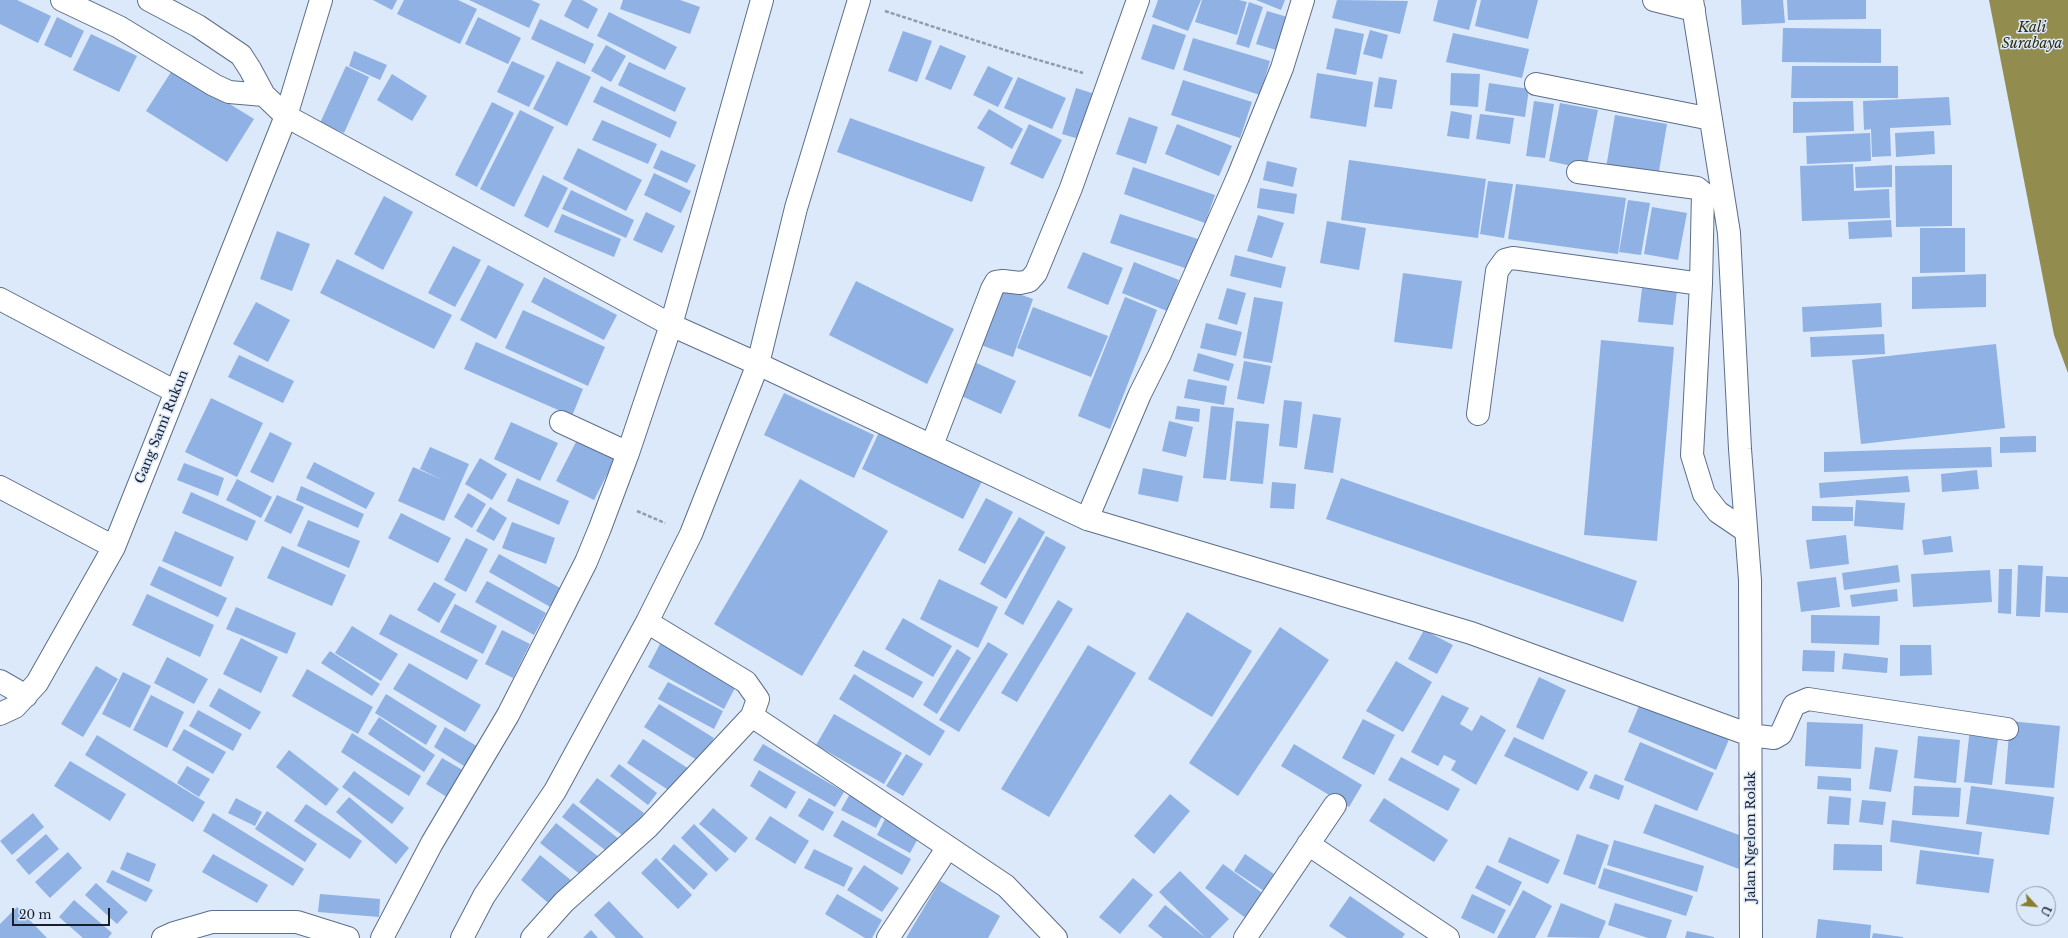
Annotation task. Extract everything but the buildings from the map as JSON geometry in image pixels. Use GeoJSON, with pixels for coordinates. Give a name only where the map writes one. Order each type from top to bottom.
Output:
{"type":"FeatureCollection","features":[{"type":"Feature","properties":{"kind":"street"},"geometry":{"type":"LineString","coordinates":[[62,0],[119,28],[214,85],[229,92],[264,96]]}},
{"type":"Feature","properties":{"kind":"street"},"geometry":{"type":"LineString","coordinates":[[149,0],[198,26],[241,55],[250,68],[264,96],[286,116],[676,327],[1087,519],[1471,633],[1750,735],[1774,738],[1781,734],[1794,706],[1808,699],[2007,729]]}},
{"type":"Feature","properties":{"kind":"street","name":"Gang Sami Rukun"},"geometry":{"type":"LineString","coordinates":[[0,714],[16,707],[38,683],[114,547],[286,116],[321,0]]}},
{"type":"Feature","properties":{"kind":"street"},"geometry":{"type":"LineString","coordinates":[[382,938],[432,843],[508,715],[586,562],[676,327],[762,0]]}},
{"type":"Feature","properties":{"kind":"street"},"geometry":{"type":"LineString","coordinates":[[932,446],[996,282],[1020,283],[1029,281],[1036,273],[1071,188],[1138,0]]}},
{"type":"Feature","properties":{"kind":"street"},"geometry":{"type":"LineString","coordinates":[[1087,519],[1140,394],[1160,354],[1238,177],[1282,68],[1303,0]]}},
{"type":"Feature","properties":{"kind":"street"},"geometry":{"type":"LineString","coordinates":[[1654,0],[1693,5]]}},
{"type":"Feature","properties":{"kind":"street"},"geometry":{"type":"LineString","coordinates":[[462,938],[484,896],[555,791],[647,622],[691,534],[758,364],[796,208],[858,1]]}},
{"type":"Feature","properties":{"kind":"street","name":"Jalan Ngelom Rolak"},"geometry":{"type":"LineString","coordinates":[[1693,5],[1729,234],[1738,426],[1750,580],[1751,938]]}},
{"type":"Feature","properties":{"kind":"street"},"geometry":{"type":"LineString","coordinates":[[1536,84],[1711,119]]}},
{"type":"Feature","properties":{"kind":"street"},"geometry":{"type":"LineString","coordinates":[[1578,172],[1697,188],[1703,193],[1701,284],[1692,455],[1704,494],[1718,512],[1746,531]]}},
{"type":"Feature","properties":{"kind":"street"},"geometry":{"type":"LineString","coordinates":[[1478,414],[1497,271],[1505,260],[1513,258],[1701,284]]}},
{"type":"Feature","properties":{"kind":"street"},"geometry":{"type":"LineString","coordinates":[[0,299],[176,392]]}},
{"type":"Feature","properties":{"kind":"street"},"geometry":{"type":"LineString","coordinates":[[560,422],[628,453]]}},
{"type":"Feature","properties":{"kind":"street"},"geometry":{"type":"LineString","coordinates":[[0,487],[114,547]]}},
{"type":"Feature","properties":{"kind":"street"},"geometry":{"type":"LineString","coordinates":[[532,938],[564,902],[648,827],[752,716],[758,699],[746,682],[647,622]]}},
{"type":"Feature","properties":{"kind":"street"},"geometry":{"type":"LineString","coordinates":[[0,681],[26,696]]}},
{"type":"Feature","properties":{"kind":"street"},"geometry":{"type":"LineString","coordinates":[[752,716],[1006,886],[1056,938]]}},
{"type":"Feature","properties":{"kind":"street"},"geometry":{"type":"LineString","coordinates":[[1244,938],[1335,805]]}},
{"type":"Feature","properties":{"kind":"street"},"geometry":{"type":"LineString","coordinates":[[1308,844],[1448,938]]}},
{"type":"Feature","properties":{"kind":"street"},"geometry":{"type":"LineString","coordinates":[[888,938],[948,847]]}},
{"type":"Feature","properties":{"kind":"street"},"geometry":{"type":"LineString","coordinates":[[163,938],[174,932],[212,922],[297,922],[348,938]]}},
{"type":"Feature","properties":{"kind":"path"},"geometry":{"type":"LineString","coordinates":[[858,1],[1011,52],[1109,81]]}},
{"type":"Feature","properties":{"kind":"path"},"geometry":{"type":"LineString","coordinates":[[632,509],[668,524]]}},
{"type":"Feature","properties":{"kind":"water","name":"Kali Surabaya"},"geometry":{"type":"Polygon","coordinates":[[[1989,0],[2068,0],[2068,373],[2054,335],[1989,0]]]}}]}
